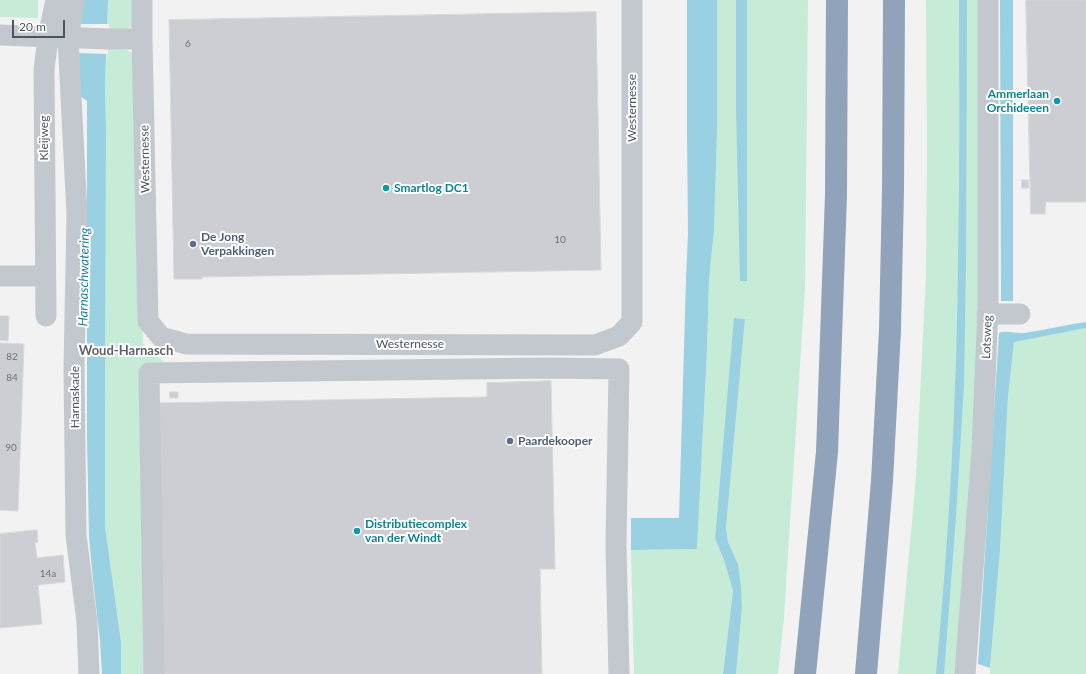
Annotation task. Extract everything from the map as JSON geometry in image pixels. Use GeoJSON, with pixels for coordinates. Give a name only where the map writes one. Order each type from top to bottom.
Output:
{"type":"FeatureCollection","features":[{"type":"Feature","properties":{"kind":"highway"},"geometry":{"type":"LineString","coordinates":[[805,674],[827,452],[836,195],[837,0]]}},
{"type":"Feature","properties":{"kind":"highway"},"geometry":{"type":"LineString","coordinates":[[866,674],[882,481],[890,330],[893,190],[894,0]]}},
{"type":"Feature","properties":{"kind":"street","name":"Kleijweg"},"geometry":{"type":"LineString","coordinates":[[46,316],[44,70],[64,37],[56,0]]}},
{"type":"Feature","properties":{"kind":"street","name":"Harnaskade"},"geometry":{"type":"LineString","coordinates":[[74,0],[64,37],[77,214],[74,368],[76,535],[87,622],[89,674]]}},
{"type":"Feature","properties":{"kind":"street","name":"Westernesse"},"geometry":{"type":"LineString","coordinates":[[142,0],[148,321],[160,337],[186,344],[595,345],[619,336],[632,322],[632,0]]}},
{"type":"Feature","properties":{"kind":"street","name":"Lotsweg"},"geometry":{"type":"LineString","coordinates":[[965,674],[982,450],[988,314],[988,0]]}},
{"type":"Feature","properties":{"kind":"street"},"geometry":{"type":"LineString","coordinates":[[0,35],[142,39]]}},
{"type":"Feature","properties":{"kind":"street"},"geometry":{"type":"LineString","coordinates":[[0,276],[45,276]]}},
{"type":"Feature","properties":{"kind":"street"},"geometry":{"type":"LineString","coordinates":[[988,314],[1020,314]]}},
{"type":"Feature","properties":{"kind":"street"},"geometry":{"type":"LineString","coordinates":[[154,674],[149,373],[548,368],[619,369],[616,546],[619,674]]}},
{"type":"Feature","properties":{"kind":"green space"},"geometry":{"type":"Polygon","coordinates":[[[0,0],[38,0],[38,18],[0,17],[0,0]]]}},
{"type":"Feature","properties":{"kind":"green space"},"geometry":{"type":"Polygon","coordinates":[[[108,0],[138,0],[133,25],[128,29],[107,29],[108,0]]]}},
{"type":"Feature","properties":{"kind":"green space"},"geometry":{"type":"Polygon","coordinates":[[[717,0],[808,0],[805,287],[784,617],[778,674],[736,674],[742,607],[738,564],[728,542],[726,528],[745,319],[735,318],[715,537],[724,560],[733,591],[723,674],[634,674],[631,550],[697,549],[709,279],[714,231],[717,133],[717,0]]]}},
{"type":"Feature","properties":{"kind":"green space"},"geometry":{"type":"Polygon","coordinates":[[[926,0],[979,0],[979,298],[972,487],[957,674],[898,674],[916,477],[926,275],[926,0]]]}},
{"type":"Feature","properties":{"kind":"green space"},"geometry":{"type":"Polygon","coordinates":[[[107,49],[127,50],[133,54],[140,193],[143,344],[170,367],[145,367],[150,674],[121,674],[121,642],[105,526],[105,87],[107,49]]]}},
{"type":"Feature","properties":{"kind":"green space"},"geometry":{"type":"Polygon","coordinates":[[[1086,328],[1086,674],[990,674],[1000,550],[1008,396],[1014,341],[1086,328]]]}},
{"type":"Feature","properties":{"kind":"water"},"geometry":{"type":"Polygon","coordinates":[[[81,0],[108,0],[105,87],[105,526],[121,642],[121,674],[102,674],[100,640],[89,537],[87,436],[87,101],[80,96],[79,56],[81,0]]]}},
{"type":"Feature","properties":{"kind":"water"},"geometry":{"type":"Polygon","coordinates":[[[687,0],[717,0],[717,133],[714,231],[709,279],[697,549],[631,550],[631,518],[679,518],[688,233],[687,0]]]}},
{"type":"Feature","properties":{"kind":"water"},"geometry":{"type":"Polygon","coordinates":[[[736,0],[747,0],[747,281],[740,281],[736,106],[736,0]]]}},
{"type":"Feature","properties":{"kind":"water"},"geometry":{"type":"Polygon","coordinates":[[[959,0],[967,0],[964,384],[944,674],[936,674],[945,570],[956,362],[959,194],[959,0]]]}},
{"type":"Feature","properties":{"kind":"water"},"geometry":{"type":"Polygon","coordinates":[[[1000,0],[1013,0],[1013,301],[1001,301],[1000,0]]]}},
{"type":"Feature","properties":{"kind":"water"},"geometry":{"type":"Polygon","coordinates":[[[734,318],[745,319],[726,528],[728,542],[738,564],[742,607],[736,674],[723,674],[733,591],[724,560],[715,538],[734,318]]]}},
{"type":"Feature","properties":{"kind":"water"},"geometry":{"type":"Polygon","coordinates":[[[1086,322],[1086,328],[1014,342],[1008,396],[1000,550],[990,668],[978,664],[999,333],[1024,333],[1086,322]]]}},
{"type":"Feature","properties":{"kind":"pier"},"geometry":{"type":"Polygon","coordinates":[[[78,24],[109,24],[108,54],[77,53],[78,24]]]}},
{"type":"Feature","properties":{"kind":"building","name":"Ammerlaan Orchideeen"},"geometry":{"type":"Polygon","coordinates":[[[1026,0],[1086,0],[1086,202],[1046,202],[1045,214],[1031,214],[1026,0]]]}},
{"type":"Feature","properties":{"kind":"building","name":"Smartlog DC1"},"geometry":{"type":"Polygon","coordinates":[[[596,12],[601,270],[202,277],[202,279],[174,279],[169,20],[596,12]]]}},
{"type":"Feature","properties":{"kind":"building"},"geometry":{"type":"Polygon","coordinates":[[[1022,180],[1028,180],[1029,188],[1022,188],[1022,180]]]}},
{"type":"Feature","properties":{"kind":"building"},"geometry":{"type":"Polygon","coordinates":[[[0,316],[9,316],[8,341],[0,340],[0,316]]]}},
{"type":"Feature","properties":{"kind":"building"},"geometry":{"type":"Polygon","coordinates":[[[0,343],[24,344],[18,511],[0,510],[0,343]]]}},
{"type":"Feature","properties":{"kind":"building","name":"Distributiecomplex van der Windt"},"geometry":{"type":"Polygon","coordinates":[[[551,381],[555,569],[540,569],[542,674],[163,674],[158,403],[487,397],[487,383],[551,381]]]}},
{"type":"Feature","properties":{"kind":"building"},"geometry":{"type":"Polygon","coordinates":[[[170,392],[178,392],[178,398],[170,398],[170,392]]]}},
{"type":"Feature","properties":{"kind":"building"},"geometry":{"type":"Polygon","coordinates":[[[37,530],[38,542],[35,543],[37,558],[63,555],[65,582],[38,585],[42,624],[0,628],[0,534],[37,530]]]}},
{"type":"Feature","properties":{"kind":"place","name":"Ammerlaan Orchideeen"},"geometry":{"type":"Point","coordinates":[1057,101]}},
{"type":"Feature","properties":{"kind":"place","name":"Smartlog DC1"},"geometry":{"type":"Point","coordinates":[386,188]}},
{"type":"Feature","properties":{"kind":"place","name":"De Jong Verpakkingen"},"geometry":{"type":"Point","coordinates":[193,244]}},
{"type":"Feature","properties":{"kind":"place","name":"Paardekooper"},"geometry":{"type":"Point","coordinates":[510,441]}},
{"type":"Feature","properties":{"kind":"place","name":"Distributiecomplex van der Windt"},"geometry":{"type":"Point","coordinates":[357,531]}},
{"type":"Feature","properties":{"kind":"district","name":"Woud-Harnasch"},"geometry":{"type":"Point","coordinates":[126,351]}},
{"type":"Feature","properties":{"kind":"water label","name":"Harnaschwatering"},"geometry":{"type":"Point","coordinates":[84,277]}}]}
